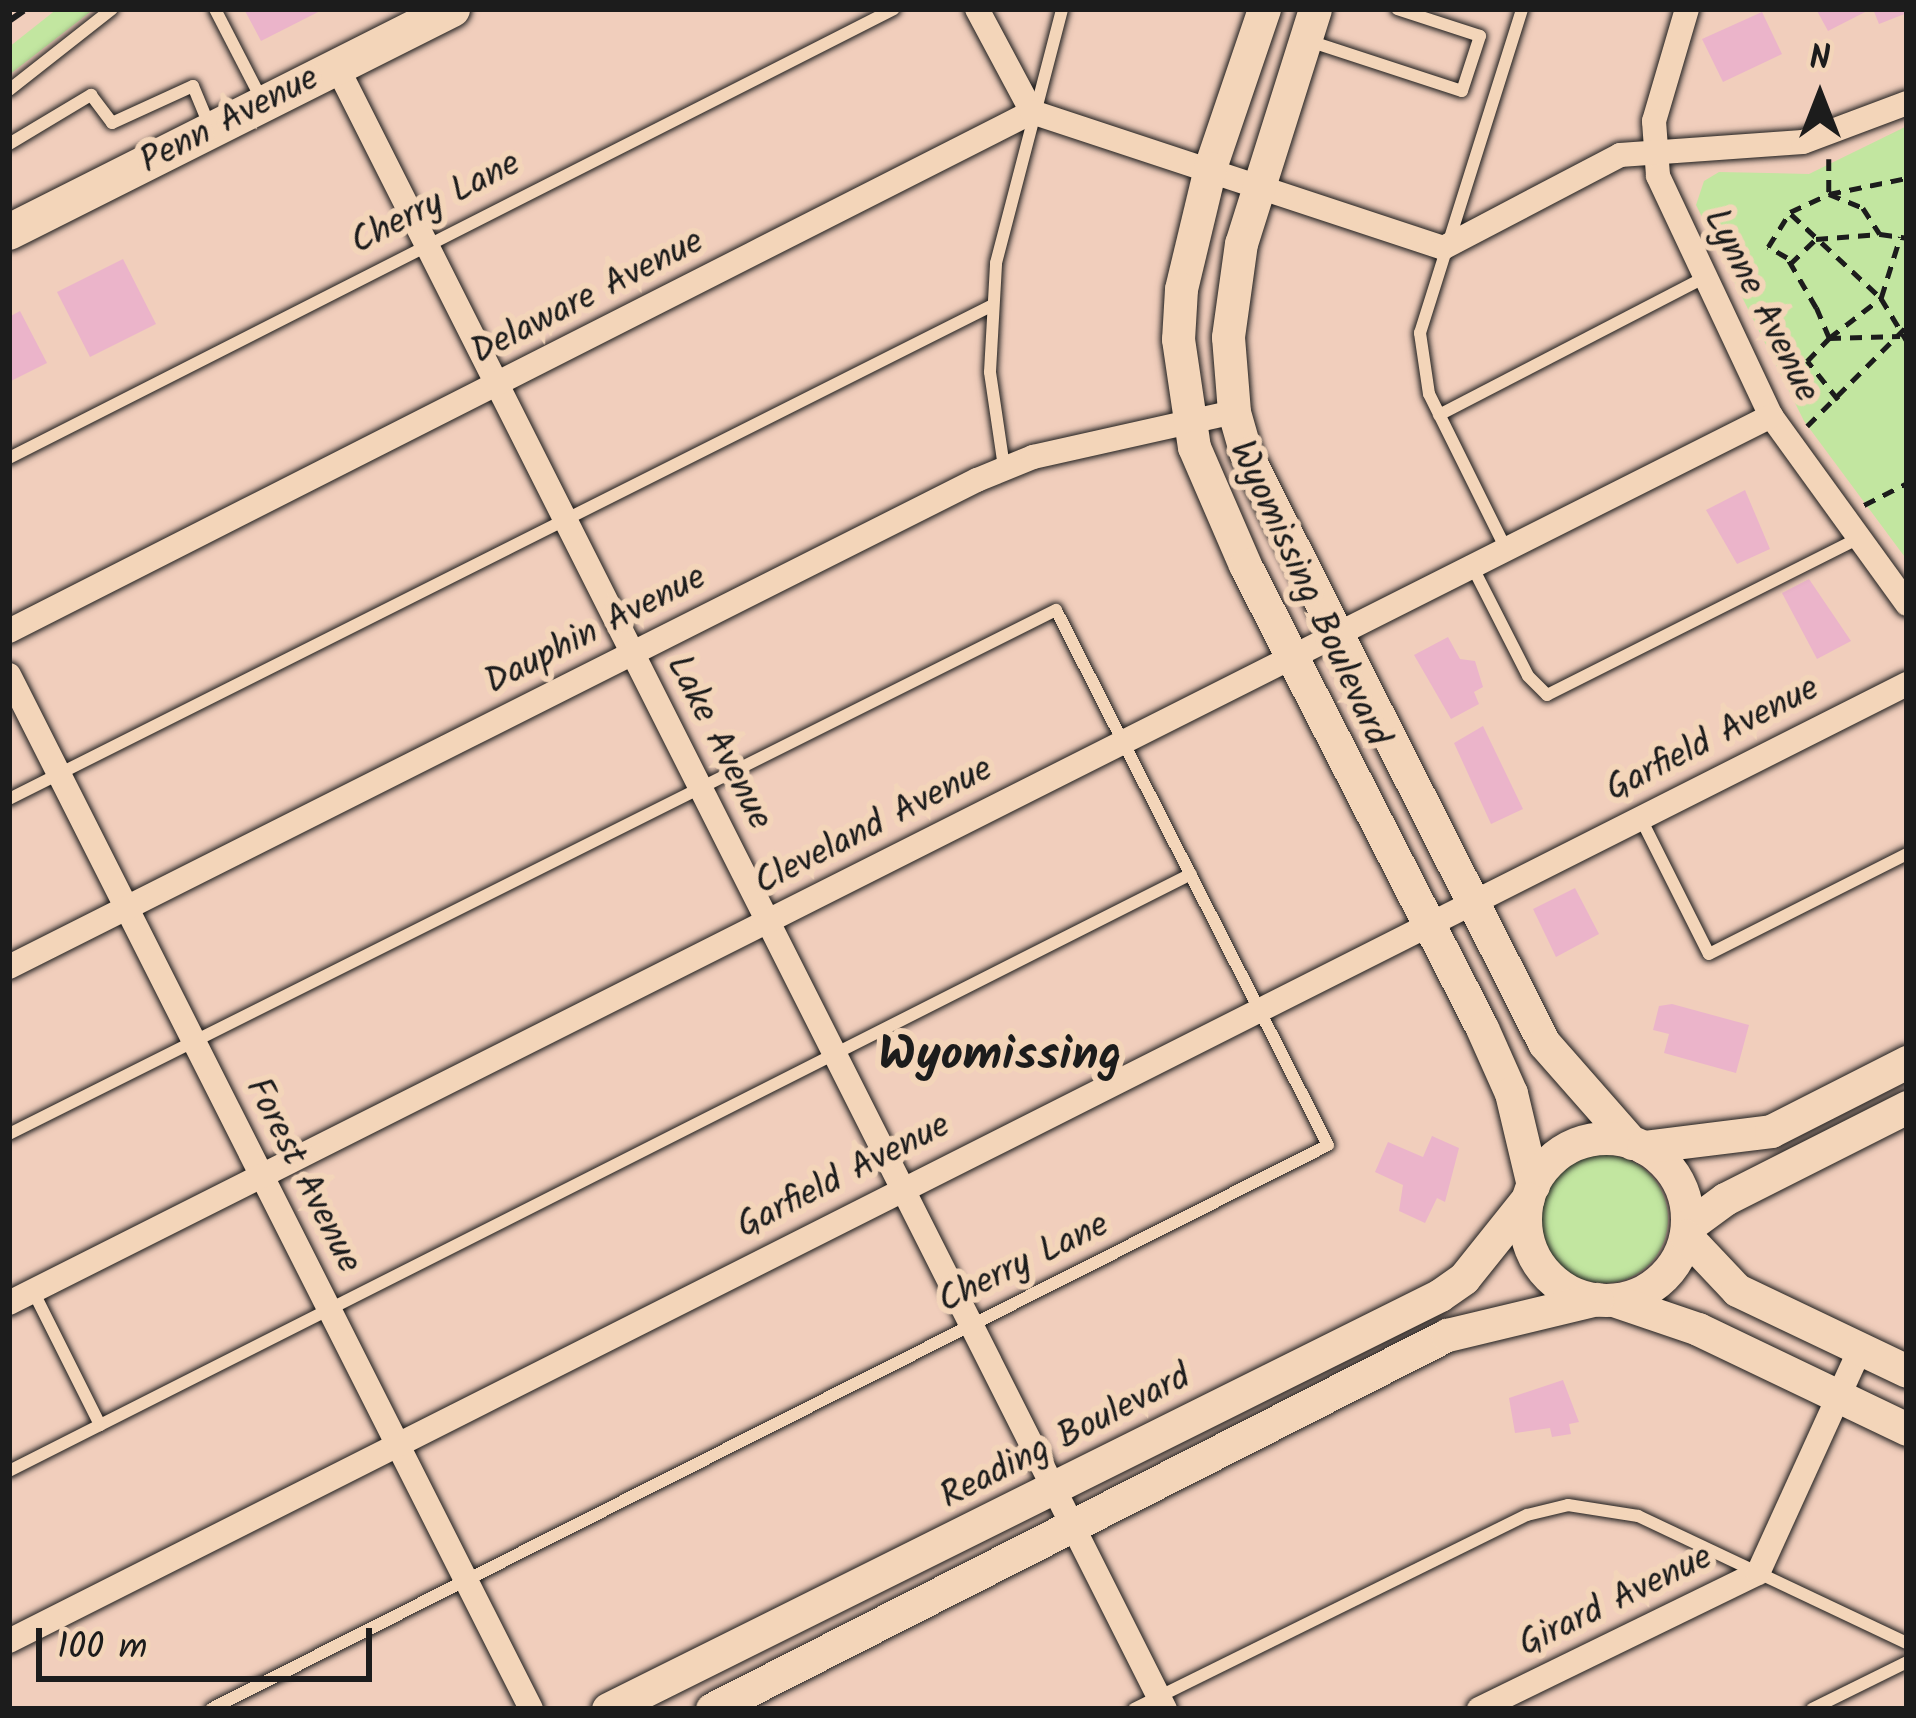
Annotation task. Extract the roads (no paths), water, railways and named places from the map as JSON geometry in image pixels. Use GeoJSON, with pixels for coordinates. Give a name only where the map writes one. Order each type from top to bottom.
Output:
{"type":"FeatureCollection","features":[{"type":"Feature","properties":{"kind":"main road","name":"Penn Avenue"},"geometry":{"type":"LineString","coordinates":[[14,224],[452,9]]}},
{"type":"Feature","properties":{"kind":"main road","name":"Wyomissing Boulevard"},"geometry":{"type":"LineString","coordinates":[[1264,9],[1210,168],[1181,289],[1178,339],[1190,422],[1205,480],[1511,1093],[1530,1191]]}},
{"type":"Feature","properties":{"kind":"main road","name":"Wyomissing Boulevard"},"geometry":{"type":"LineString","coordinates":[[1310,24],[1258,185],[1232,297],[1234,412],[1246,454],[1544,1043],[1637,1145]]}},
{"type":"Feature","properties":{"kind":"main road"},"geometry":{"type":"LineString","coordinates":[[1907,1062],[1771,1131],[1637,1145],[1574,1145],[1530,1191],[1527,1237],[1539,1264],[1560,1286],[1698,1329],[1907,1429]]}},
{"type":"Feature","properties":{"kind":"main road"},"geometry":{"type":"LineString","coordinates":[[712,1709],[1447,1335],[1605,1300],[1664,1276],[1686,1231],[1748,1186],[1907,1107]]}},
{"type":"Feature","properties":{"kind":"main road"},"geometry":{"type":"LineString","coordinates":[[1637,1145],[1674,1176],[1686,1231],[1737,1290],[1907,1372]]}},
{"type":"Feature","properties":{"kind":"main road","name":"Reading Boulevard"},"geometry":{"type":"LineString","coordinates":[[608,1709],[1440,1295],[1464,1278],[1530,1191]]}},
{"type":"Feature","properties":{"kind":"street"},"geometry":{"type":"LineString","coordinates":[[977,9],[1032,112],[1443,248],[1620,155],[1652,147],[1766,147],[1828,135],[1907,103]]}},
{"type":"Feature","properties":{"kind":"street"},"geometry":{"type":"LineString","coordinates":[[1652,147],[1687,9]]}},
{"type":"Feature","properties":{"kind":"street","name":"Lake Avenue"},"geometry":{"type":"LineString","coordinates":[[337,67],[1161,1703]]}},
{"type":"Feature","properties":{"kind":"street","name":"Delaware Avenue"},"geometry":{"type":"LineString","coordinates":[[9,631],[1032,112]]}},
{"type":"Feature","properties":{"kind":"street","name":"Lynne Avenue"},"geometry":{"type":"LineString","coordinates":[[1652,147],[1703,278],[1771,416],[1907,604]]}},
{"type":"Feature","properties":{"kind":"street","name":"Dauphin Avenue"},"geometry":{"type":"LineString","coordinates":[[9,967],[1004,469],[1234,412]]}},
{"type":"Feature","properties":{"kind":"street","name":"Cleveland Avenue"},"geometry":{"type":"LineString","coordinates":[[9,1303],[1124,742],[1291,652],[1771,416]]}},
{"type":"Feature","properties":{"kind":"street","name":"Forest Avenue"},"geometry":{"type":"LineString","coordinates":[[9,675],[531,1709]]}},
{"type":"Feature","properties":{"kind":"street","name":"Garfield Avenue"},"geometry":{"type":"LineString","coordinates":[[9,1641],[1907,684]]}},
{"type":"Feature","properties":{"kind":"street","name":"Girard Avenue"},"geometry":{"type":"LineString","coordinates":[[1479,1709],[1758,1573],[1860,1349]]}},
{"type":"Feature","properties":{"kind":"lane"},"geometry":{"type":"LineString","coordinates":[[9,90],[112,9]]}},
{"type":"Feature","properties":{"kind":"lane"},"geometry":{"type":"LineString","coordinates":[[215,9],[264,103]]}},
{"type":"Feature","properties":{"kind":"lane","name":"Cherry Lane"},"geometry":{"type":"LineString","coordinates":[[9,458],[428,241],[894,9]]}},
{"type":"Feature","properties":{"kind":"lane"},"geometry":{"type":"LineString","coordinates":[[1004,469],[989,372],[991,306],[1032,112],[1063,9]]}},
{"type":"Feature","properties":{"kind":"lane"},"geometry":{"type":"LineString","coordinates":[[1310,24],[1462,91],[1480,36],[1397,9]]}},
{"type":"Feature","properties":{"kind":"lane"},"geometry":{"type":"LineString","coordinates":[[1506,549],[1438,415],[1420,333],[1522,9]]}},
{"type":"Feature","properties":{"kind":"lane"},"geometry":{"type":"LineString","coordinates":[[9,144],[91,95],[112,123],[193,86],[211,130]]}},
{"type":"Feature","properties":{"kind":"lane"},"geometry":{"type":"LineString","coordinates":[[1438,415],[1703,278]]}},
{"type":"Feature","properties":{"kind":"lane"},"geometry":{"type":"LineString","coordinates":[[9,800],[991,306]]}},
{"type":"Feature","properties":{"kind":"lane"},"geometry":{"type":"LineString","coordinates":[[1472,566],[1528,676],[1547,695],[1859,538]]}},
{"type":"Feature","properties":{"kind":"lane","name":"Cherry Lane"},"geometry":{"type":"LineString","coordinates":[[211,1709],[1328,1144],[1056,610],[699,788]]}},
{"type":"Feature","properties":{"kind":"lane"},"geometry":{"type":"LineString","coordinates":[[9,1134],[699,788]]}},
{"type":"Feature","properties":{"kind":"lane"},"geometry":{"type":"LineString","coordinates":[[1640,817],[1709,953],[1907,854]]}},
{"type":"Feature","properties":{"kind":"lane"},"geometry":{"type":"LineString","coordinates":[[9,1471],[1191,874]]}},
{"type":"Feature","properties":{"kind":"lane"},"geometry":{"type":"LineString","coordinates":[[33,1291],[100,1425]]}},
{"type":"Feature","properties":{"kind":"lane"},"geometry":{"type":"LineString","coordinates":[[1133,1709],[1161,1703],[1544,1509],[1615,1508],[1907,1643]]}},
{"type":"Feature","properties":{"kind":"lane"},"geometry":{"type":"LineString","coordinates":[[1812,1709],[1907,1662]]}},
{"type":"Feature","properties":{"kind":"railway"},"geometry":{"type":"LineString","coordinates":[[9,21],[26,9]]}},
{"type":"Feature","properties":{"kind":"district","name":"Wyomissing"},"geometry":{"type":"Point","coordinates":[1000,1057]}}]}
